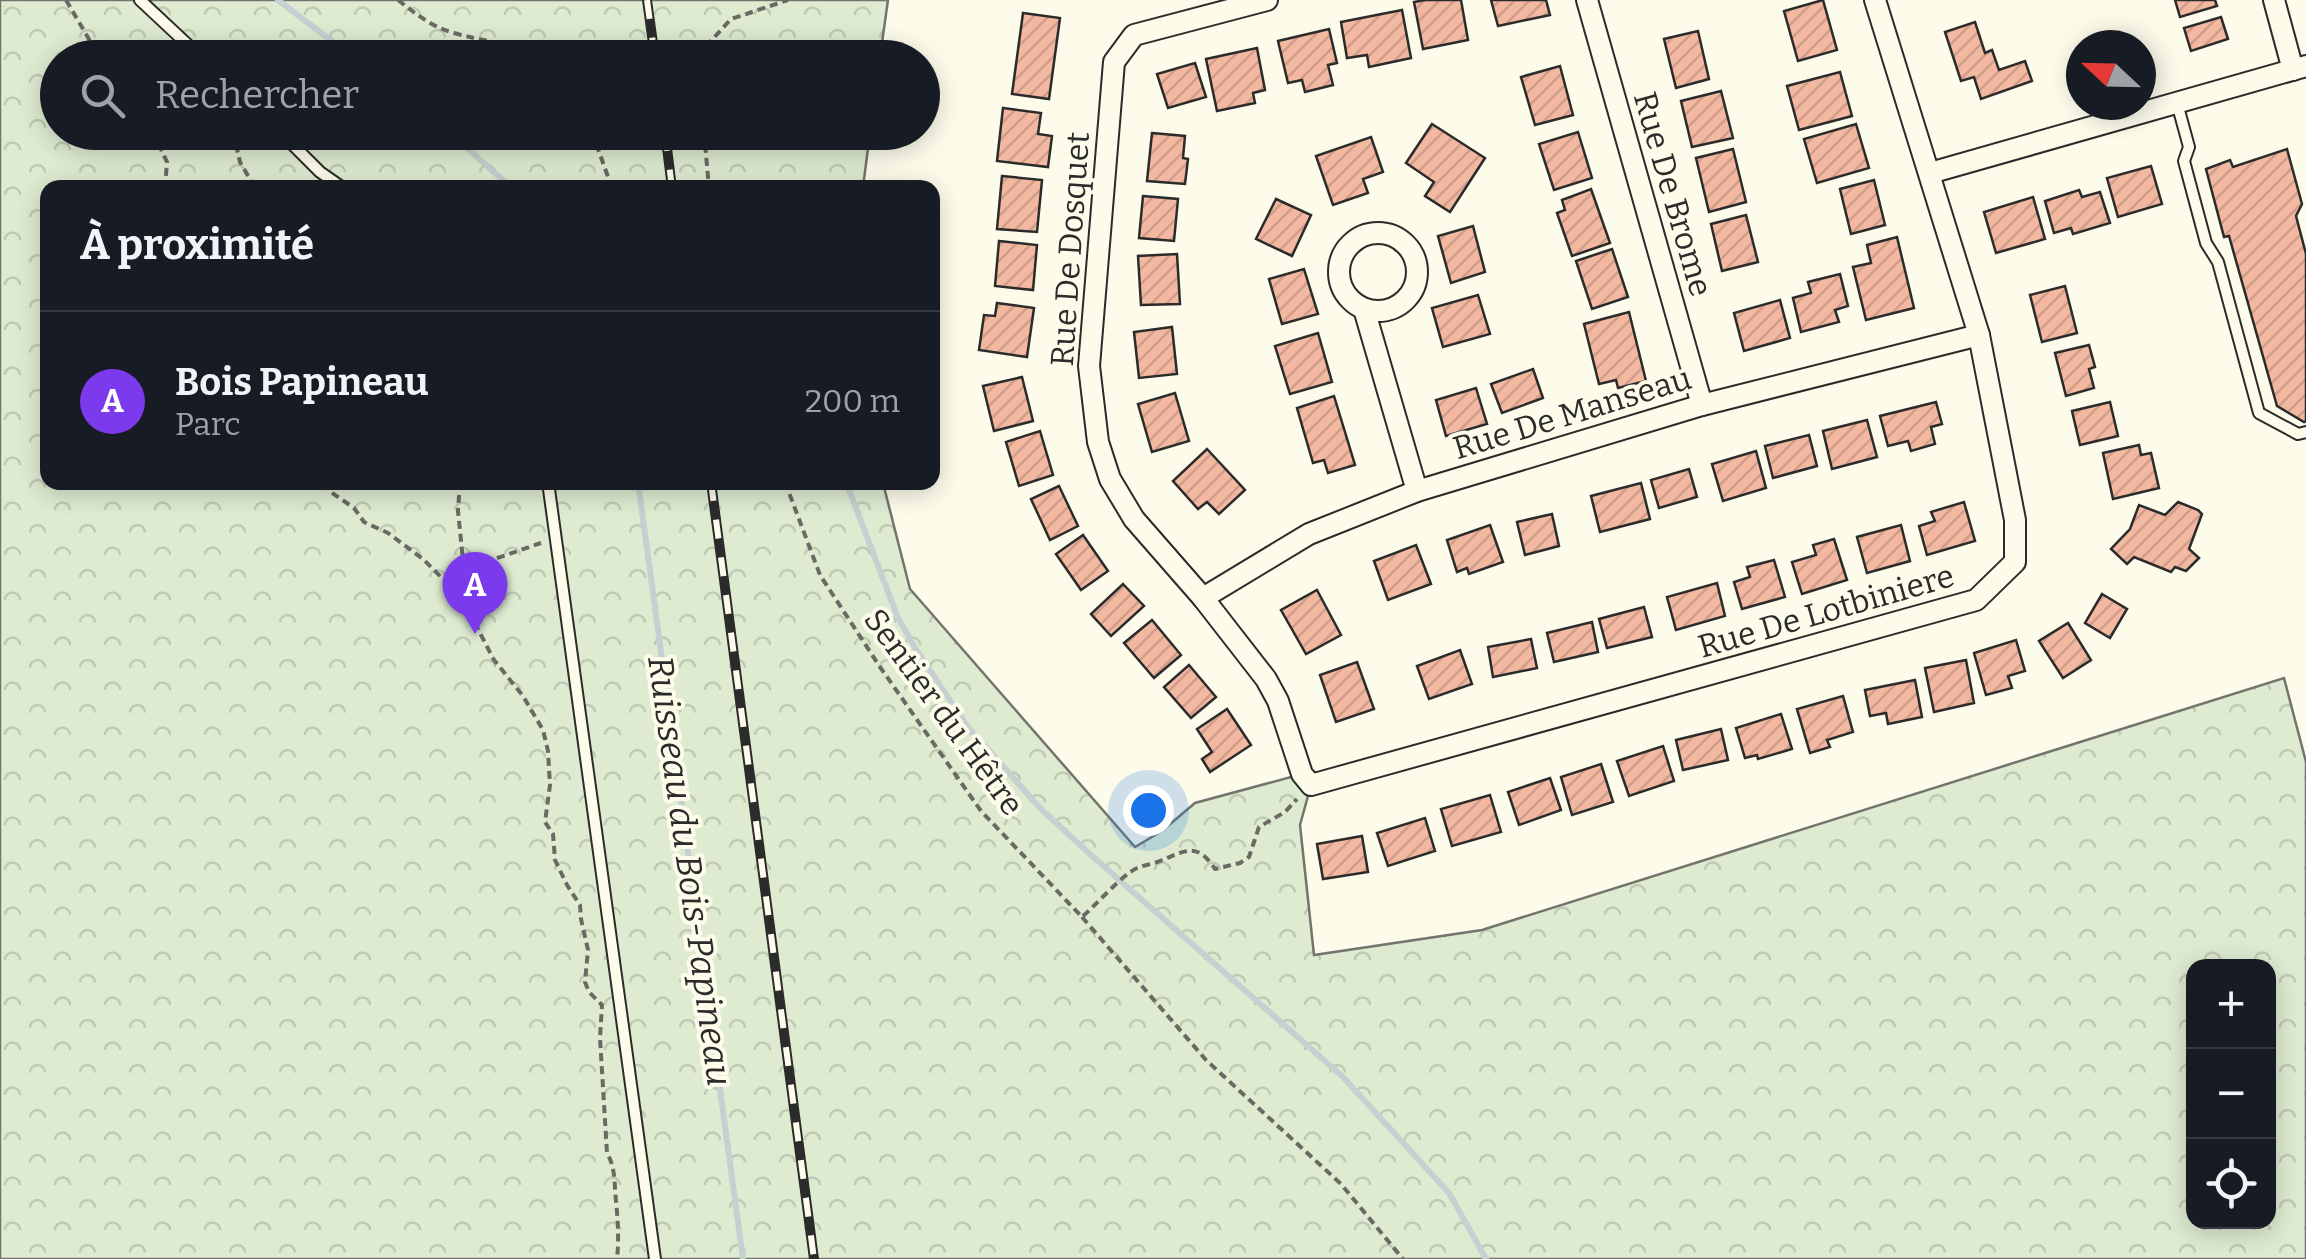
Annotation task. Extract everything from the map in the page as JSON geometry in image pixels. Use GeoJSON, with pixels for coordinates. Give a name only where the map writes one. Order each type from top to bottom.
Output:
{"type":"FeatureCollection","features":[{"type":"Feature","properties":{"kind":"street","name":"Rue De Dosquet"},"geometry":{"type":"LineString","coordinates":[[1268,0],[1134,35],[1114,62],[1090,366],[1098,442],[1110,479],[1134,519],[1266,678],[1278,701],[1302,774],[1311,785]]}},
{"type":"Feature","properties":{"kind":"street","name":"Rue De Brome"},"geometry":{"type":"LineString","coordinates":[[1587,0],[1702,405]]}},
{"type":"Feature","properties":{"kind":"street","name":"Rue De Lotbiniere"},"geometry":{"type":"LineString","coordinates":[[1311,785],[1976,600],[2015,562],[2015,520],[1979,335],[1875,0]]}},
{"type":"Feature","properties":{"kind":"street"},"geometry":{"type":"LineString","coordinates":[[1930,173],[2299,68],[2274,0]]}},
{"type":"Feature","properties":{"kind":"street"},"geometry":{"type":"LineString","coordinates":[[1364,309],[1417,491]]}},
{"type":"Feature","properties":{"kind":"street","name":"Rue De Manseau"},"geometry":{"type":"LineString","coordinates":[[1203,598],[1309,534],[1417,491],[1702,405],[1979,335]]}},
{"type":"Feature","properties":{"kind":"lane"},"geometry":{"type":"LineString","coordinates":[[140,0],[183,40]]}},
{"type":"Feature","properties":{"kind":"lane"},"geometry":{"type":"LineString","coordinates":[[2177,103],[2189,147],[2184,161],[2206,243],[2218,262],[2259,413],[2298,434],[2306,432]]}},
{"type":"Feature","properties":{"kind":"lane"},"geometry":{"type":"LineString","coordinates":[[298,150],[332,180]]}},
{"type":"Feature","properties":{"kind":"lane"},"geometry":{"type":"LineString","coordinates":[[549,490],[655,1259]]}},
{"type":"Feature","properties":{"kind":"path"},"geometry":{"type":"LineString","coordinates":[[66,0],[89,40]]}},
{"type":"Feature","properties":{"kind":"path"},"geometry":{"type":"LineString","coordinates":[[398,0],[428,23],[484,40]]}},
{"type":"Feature","properties":{"kind":"path"},"geometry":{"type":"LineString","coordinates":[[712,40],[731,19],[788,0]]}},
{"type":"Feature","properties":{"kind":"path"},"geometry":{"type":"LineString","coordinates":[[162,150],[167,162],[166,180]]}},
{"type":"Feature","properties":{"kind":"path"},"geometry":{"type":"LineString","coordinates":[[237,150],[250,180]]}},
{"type":"Feature","properties":{"kind":"path"},"geometry":{"type":"LineString","coordinates":[[598,150],[609,180]]}},
{"type":"Feature","properties":{"kind":"path"},"geometry":{"type":"LineString","coordinates":[[706,150],[708,180]]}},
{"type":"Feature","properties":{"kind":"path"},"geometry":{"type":"LineString","coordinates":[[328,490],[354,508],[364,522],[388,532],[423,558],[451,587],[489,562],[556,540]]}},
{"type":"Feature","properties":{"kind":"path"},"geometry":{"type":"LineString","coordinates":[[459,490],[468,610],[494,660],[544,730],[550,785],[546,822],[553,834],[554,860],[580,905],[588,950],[588,992],[602,1006],[600,1038],[607,1153],[613,1164],[619,1223],[616,1259]]}},
{"type":"Feature","properties":{"kind":"path","name":"Sentier du Hêtre"},"geometry":{"type":"LineString","coordinates":[[788,490],[820,575],[981,812],[1082,917],[1206,1060],[1341,1184],[1403,1259]]}},
{"type":"Feature","properties":{"kind":"path"},"geometry":{"type":"LineString","coordinates":[[1082,917],[1134,869],[1178,853],[1194,851],[1206,856],[1215,870],[1240,863],[1248,857],[1259,828],[1285,812],[1311,785]]}},
{"type":"Feature","properties":{"kind":"green space"},"geometry":{"type":"Polygon","coordinates":[[[0,0],[888,0],[882,40],[40,40],[40,150],[868,150],[864,180],[40,180],[40,490],[885,490],[910,589],[1135,847],[1162,831],[1195,803],[1302,774],[1311,785],[1300,825],[1314,955],[1482,930],[2284,678],[2306,762],[2306,1259],[0,1259],[0,0]]]}},
{"type":"Feature","properties":{"kind":"building"},"geometry":{"type":"Polygon","coordinates":[[[1461,0],[1468,40],[1423,49],[1414,2],[1461,0]]]}},
{"type":"Feature","properties":{"kind":"building"},"geometry":{"type":"Polygon","coordinates":[[[1491,0],[1546,0],[1550,15],[1498,26],[1491,0]]]}},
{"type":"Feature","properties":{"kind":"building"},"geometry":{"type":"Polygon","coordinates":[[[1823,0],[1837,50],[1798,61],[1784,11],[1823,0]]]}},
{"type":"Feature","properties":{"kind":"building"},"geometry":{"type":"Polygon","coordinates":[[[2175,0],[2215,0],[2217,6],[2180,17],[2175,0]]]}},
{"type":"Feature","properties":{"kind":"building"},"geometry":{"type":"Polygon","coordinates":[[[1402,10],[1411,58],[1369,67],[1367,55],[1347,58],[1341,22],[1402,10]]]}},
{"type":"Feature","properties":{"kind":"building"},"geometry":{"type":"Polygon","coordinates":[[[1023,13],[1060,18],[1049,99],[1012,94],[1023,13]]]}},
{"type":"Feature","properties":{"kind":"building"},"geometry":{"type":"Polygon","coordinates":[[[2221,17],[2228,39],[2191,51],[2184,28],[2221,17]]]}},
{"type":"Feature","properties":{"kind":"building"},"geometry":{"type":"Polygon","coordinates":[[[1975,22],[1985,53],[1992,50],[1999,70],[2025,61],[2032,81],[1981,99],[1974,77],[1961,81],[1945,32],[1975,22]]]}},
{"type":"Feature","properties":{"kind":"building"},"geometry":{"type":"Polygon","coordinates":[[[1329,29],[1337,63],[1328,65],[1333,85],[1305,92],[1302,80],[1288,83],[1278,41],[1329,29]]]}},
{"type":"Feature","properties":{"kind":"building"},"geometry":{"type":"Polygon","coordinates":[[[1698,31],[1709,79],[1676,88],[1664,39],[1698,31]]]}},
{"type":"Feature","properties":{"kind":"building"},"geometry":{"type":"Polygon","coordinates":[[[1257,48],[1265,90],[1253,93],[1255,103],[1217,111],[1206,59],[1257,48]]]}},
{"type":"Feature","properties":{"kind":"building"},"geometry":{"type":"Polygon","coordinates":[[[1195,63],[1206,97],[1168,108],[1157,74],[1195,63]]]}},
{"type":"Feature","properties":{"kind":"building"},"geometry":{"type":"Polygon","coordinates":[[[1560,66],[1573,115],[1535,125],[1521,77],[1560,66]]]}},
{"type":"Feature","properties":{"kind":"building"},"geometry":{"type":"Polygon","coordinates":[[[1840,72],[1852,116],[1799,130],[1787,86],[1840,72]]]}},
{"type":"Feature","properties":{"kind":"building"},"geometry":{"type":"Polygon","coordinates":[[[1721,91],[1733,138],[1692,147],[1681,101],[1721,91]]]}},
{"type":"Feature","properties":{"kind":"building"},"geometry":{"type":"Polygon","coordinates":[[[1003,108],[1041,113],[1038,134],[1052,136],[1048,167],[997,161],[1003,108]]]}},
{"type":"Feature","properties":{"kind":"building"},"geometry":{"type":"Polygon","coordinates":[[[1432,124],[1485,158],[1450,212],[1425,196],[1434,182],[1406,163],[1432,124]]]}},
{"type":"Feature","properties":{"kind":"building"},"geometry":{"type":"Polygon","coordinates":[[[1856,124],[1869,168],[1817,183],[1804,139],[1856,124]]]}},
{"type":"Feature","properties":{"kind":"building"},"geometry":{"type":"Polygon","coordinates":[[[1578,132],[1592,178],[1554,190],[1539,144],[1578,132]]]}},
{"type":"Feature","properties":{"kind":"building"},"geometry":{"type":"Polygon","coordinates":[[[1152,133],[1185,136],[1185,184],[1147,181],[1152,133]]]}},
{"type":"Feature","properties":{"kind":"building"},"geometry":{"type":"Polygon","coordinates":[[[1371,137],[1383,172],[1363,179],[1368,193],[1333,205],[1316,156],[1371,137]]]}},
{"type":"Feature","properties":{"kind":"building"},"geometry":{"type":"Polygon","coordinates":[[[1733,149],[1746,202],[1709,212],[1696,158],[1733,149]]]}},
{"type":"Feature","properties":{"kind":"building"},"geometry":{"type":"Polygon","coordinates":[[[2287,149],[2302,204],[2296,216],[2306,254],[2304,422],[2277,406],[2206,169],[2230,160],[2233,167],[2287,149]]]}},
{"type":"Feature","properties":{"kind":"building"},"geometry":{"type":"Polygon","coordinates":[[[2151,166],[2162,204],[2118,217],[2107,178],[2151,166]]]}},
{"type":"Feature","properties":{"kind":"building"},"geometry":{"type":"Polygon","coordinates":[[[1002,176],[1042,180],[1037,232],[997,229],[1002,176]]]}},
{"type":"Feature","properties":{"kind":"building"},"geometry":{"type":"Polygon","coordinates":[[[1874,180],[1885,225],[1851,234],[1840,189],[1874,180]]]}},
{"type":"Feature","properties":{"kind":"building"},"geometry":{"type":"Polygon","coordinates":[[[1591,189],[1610,243],[1572,256],[1557,213],[1565,210],[1562,200],[1591,189]]]}},
{"type":"Feature","properties":{"kind":"building"},"geometry":{"type":"Polygon","coordinates":[[[2079,190],[2082,197],[2100,192],[2110,223],[2073,234],[2071,228],[2054,233],[2045,201],[2079,190]]]}},
{"type":"Feature","properties":{"kind":"building"},"geometry":{"type":"Polygon","coordinates":[[[1143,196],[1178,199],[1174,241],[1139,238],[1143,196]]]}},
{"type":"Feature","properties":{"kind":"building"},"geometry":{"type":"Polygon","coordinates":[[[2033,197],[2045,239],[1996,253],[1984,212],[2033,197]]]}},
{"type":"Feature","properties":{"kind":"building"},"geometry":{"type":"Polygon","coordinates":[[[1276,199],[1311,215],[1292,256],[1256,239],[1276,199]]]}},
{"type":"Feature","properties":{"kind":"building"},"geometry":{"type":"Polygon","coordinates":[[[1746,215],[1758,262],[1722,271],[1711,224],[1746,215]]]}},
{"type":"Feature","properties":{"kind":"building"},"geometry":{"type":"Polygon","coordinates":[[[1473,226],[1485,272],[1451,283],[1438,236],[1473,226]]]}},
{"type":"Feature","properties":{"kind":"building"},"geometry":{"type":"Polygon","coordinates":[[[1897,237],[1914,308],[1866,320],[1853,267],[1871,263],[1867,245],[1897,237]]]}},
{"type":"Feature","properties":{"kind":"building"},"geometry":{"type":"Polygon","coordinates":[[[999,241],[1037,245],[1033,290],[995,286],[999,241]]]}},
{"type":"Feature","properties":{"kind":"building"},"geometry":{"type":"Polygon","coordinates":[[[1612,249],[1628,297],[1592,309],[1576,261],[1612,249]]]}},
{"type":"Feature","properties":{"kind":"building"},"geometry":{"type":"Polygon","coordinates":[[[1177,254],[1180,304],[1141,305],[1138,256],[1177,254]]]}},
{"type":"Feature","properties":{"kind":"building"},"geometry":{"type":"Polygon","coordinates":[[[1304,269],[1318,314],[1282,324],[1269,279],[1304,269]]]}},
{"type":"Feature","properties":{"kind":"building"},"geometry":{"type":"Polygon","coordinates":[[[1840,274],[1848,306],[1835,310],[1839,322],[1801,332],[1793,298],[1811,293],[1808,282],[1840,274]]]}},
{"type":"Feature","properties":{"kind":"building"},"geometry":{"type":"Polygon","coordinates":[[[2065,286],[2077,333],[2042,342],[2030,295],[2065,286]]]}},
{"type":"Feature","properties":{"kind":"building"},"geometry":{"type":"Polygon","coordinates":[[[1478,295],[1490,334],[1443,347],[1432,308],[1478,295]]]}},
{"type":"Feature","properties":{"kind":"building"},"geometry":{"type":"Polygon","coordinates":[[[1780,300],[1790,338],[1744,351],[1734,313],[1780,300]]]}},
{"type":"Feature","properties":{"kind":"building"},"geometry":{"type":"Polygon","coordinates":[[[997,303],[1034,308],[1027,357],[979,350],[984,315],[995,316],[997,303]]]}},
{"type":"Feature","properties":{"kind":"building"},"geometry":{"type":"Polygon","coordinates":[[[1629,312],[1646,381],[1618,388],[1616,380],[1599,384],[1584,324],[1629,312]]]}},
{"type":"Feature","properties":{"kind":"building"},"geometry":{"type":"Polygon","coordinates":[[[1172,327],[1177,374],[1139,378],[1134,332],[1172,327]]]}},
{"type":"Feature","properties":{"kind":"building"},"geometry":{"type":"Polygon","coordinates":[[[1318,333],[1332,382],[1290,394],[1275,346],[1318,333]]]}},
{"type":"Feature","properties":{"kind":"building"},"geometry":{"type":"Polygon","coordinates":[[[2089,345],[2095,367],[2089,369],[2094,388],[2066,396],[2055,353],[2089,345]]]}},
{"type":"Feature","properties":{"kind":"building"},"geometry":{"type":"Polygon","coordinates":[[[1533,369],[1543,398],[1502,413],[1491,384],[1533,369]]]}},
{"type":"Feature","properties":{"kind":"building"},"geometry":{"type":"Polygon","coordinates":[[[1022,377],[1033,421],[994,431],[983,386],[1022,377]]]}},
{"type":"Feature","properties":{"kind":"building"},"geometry":{"type":"Polygon","coordinates":[[[1476,388],[1487,424],[1446,436],[1436,400],[1476,388]]]}},
{"type":"Feature","properties":{"kind":"building"},"geometry":{"type":"Polygon","coordinates":[[[1175,393],[1189,441],[1152,452],[1138,404],[1175,393]]]}},
{"type":"Feature","properties":{"kind":"building"},"geometry":{"type":"Polygon","coordinates":[[[1334,396],[1355,465],[1328,473],[1324,460],[1313,463],[1297,408],[1334,396]]]}},
{"type":"Feature","properties":{"kind":"building"},"geometry":{"type":"Polygon","coordinates":[[[1936,402],[1942,424],[1931,427],[1935,444],[1911,451],[1908,441],[1888,446],[1880,416],[1936,402]]]}},
{"type":"Feature","properties":{"kind":"building"},"geometry":{"type":"Polygon","coordinates":[[[2110,402],[2118,436],[2080,445],[2072,411],[2110,402]]]}},
{"type":"Feature","properties":{"kind":"building"},"geometry":{"type":"Polygon","coordinates":[[[1867,420],[1877,457],[1832,469],[1823,431],[1867,420]]]}},
{"type":"Feature","properties":{"kind":"building"},"geometry":{"type":"Polygon","coordinates":[[[1040,431],[1053,475],[1019,486],[1006,442],[1040,431]]]}},
{"type":"Feature","properties":{"kind":"building"},"geometry":{"type":"Polygon","coordinates":[[[1809,435],[1817,466],[1773,478],[1765,446],[1809,435]]]}},
{"type":"Feature","properties":{"kind":"building"},"geometry":{"type":"Polygon","coordinates":[[[2139,445],[2141,455],[2151,453],[2159,488],[2113,499],[2103,453],[2139,445]]]}},
{"type":"Feature","properties":{"kind":"building"},"geometry":{"type":"Polygon","coordinates":[[[1207,449],[1245,490],[1219,514],[1207,502],[1198,509],[1173,481],[1207,449]]]}},
{"type":"Feature","properties":{"kind":"building"},"geometry":{"type":"Polygon","coordinates":[[[1756,451],[1766,488],[1723,501],[1712,464],[1756,451]]]}},
{"type":"Feature","properties":{"kind":"building"},"geometry":{"type":"Polygon","coordinates":[[[1689,469],[1697,497],[1659,508],[1651,480],[1689,469]]]}},
{"type":"Feature","properties":{"kind":"building"},"geometry":{"type":"Polygon","coordinates":[[[1641,483],[1650,519],[1600,532],[1591,496],[1641,483]]]}},
{"type":"Feature","properties":{"kind":"building"},"geometry":{"type":"Polygon","coordinates":[[[1059,486],[1078,526],[1050,540],[1031,499],[1059,486]]]}},
{"type":"Feature","properties":{"kind":"building"},"geometry":{"type":"Polygon","coordinates":[[[1964,502],[1975,541],[1927,555],[1919,526],[1935,521],[1931,512],[1964,502]]]}},
{"type":"Feature","properties":{"kind":"building"},"geometry":{"type":"Polygon","coordinates":[[[2178,502],[2202,514],[2189,549],[2199,558],[2186,571],[2175,567],[2171,572],[2134,557],[2127,564],[2111,549],[2130,529],[2139,505],[2165,515],[2178,502]]]}},
{"type":"Feature","properties":{"kind":"building"},"geometry":{"type":"Polygon","coordinates":[[[1552,514],[1559,546],[1525,555],[1517,522],[1552,514]]]}},
{"type":"Feature","properties":{"kind":"building"},"geometry":{"type":"Polygon","coordinates":[[[1490,525],[1503,562],[1469,574],[1467,568],[1457,572],[1447,540],[1490,525]]]}},
{"type":"Feature","properties":{"kind":"building"},"geometry":{"type":"Polygon","coordinates":[[[1901,525],[1910,561],[1867,573],[1857,537],[1901,525]]]}},
{"type":"Feature","properties":{"kind":"building"},"geometry":{"type":"Polygon","coordinates":[[[1083,535],[1108,571],[1081,590],[1056,554],[1083,535]]]}},
{"type":"Feature","properties":{"kind":"building"},"geometry":{"type":"Polygon","coordinates":[[[1834,539],[1847,580],[1802,594],[1792,562],[1816,555],[1813,545],[1834,539]]]}},
{"type":"Feature","properties":{"kind":"building"},"geometry":{"type":"Polygon","coordinates":[[[1416,545],[1431,584],[1388,600],[1374,561],[1416,545]]]}},
{"type":"Feature","properties":{"kind":"building"},"geometry":{"type":"Polygon","coordinates":[[[1774,560],[1785,597],[1742,609],[1734,582],[1750,577],[1747,567],[1774,560]]]}},
{"type":"Feature","properties":{"kind":"building"},"geometry":{"type":"Polygon","coordinates":[[[1717,583],[1725,616],[1676,630],[1667,597],[1717,583]]]}},
{"type":"Feature","properties":{"kind":"building"},"geometry":{"type":"Polygon","coordinates":[[[1123,584],[1144,606],[1111,636],[1091,614],[1123,584]]]}},
{"type":"Feature","properties":{"kind":"building"},"geometry":{"type":"Polygon","coordinates":[[[1317,590],[1341,635],[1306,654],[1281,610],[1317,590]]]}},
{"type":"Feature","properties":{"kind":"building"},"geometry":{"type":"Polygon","coordinates":[[[2102,594],[2127,609],[2110,638],[2085,623],[2102,594]]]}},
{"type":"Feature","properties":{"kind":"building"},"geometry":{"type":"Polygon","coordinates":[[[1644,607],[1652,637],[1607,648],[1599,619],[1644,607]]]}},
{"type":"Feature","properties":{"kind":"building"},"geometry":{"type":"Polygon","coordinates":[[[1152,620],[1181,655],[1154,678],[1124,643],[1152,620]]]}},
{"type":"Feature","properties":{"kind":"building"},"geometry":{"type":"Polygon","coordinates":[[[1592,622],[1598,652],[1554,662],[1547,633],[1592,622]]]}},
{"type":"Feature","properties":{"kind":"building"},"geometry":{"type":"Polygon","coordinates":[[[2068,623],[2091,660],[2063,678],[2039,641],[2068,623]]]}},
{"type":"Feature","properties":{"kind":"building"},"geometry":{"type":"Polygon","coordinates":[[[1531,639],[1537,668],[1493,677],[1488,647],[1531,639]]]}},
{"type":"Feature","properties":{"kind":"building"},"geometry":{"type":"Polygon","coordinates":[[[2016,640],[2025,671],[2008,676],[2012,688],[1986,695],[1974,653],[2016,640]]]}},
{"type":"Feature","properties":{"kind":"building"},"geometry":{"type":"Polygon","coordinates":[[[1460,650],[1472,684],[1429,699],[1417,666],[1460,650]]]}},
{"type":"Feature","properties":{"kind":"building"},"geometry":{"type":"Polygon","coordinates":[[[1966,660],[1974,703],[1934,712],[1925,668],[1966,660]]]}},
{"type":"Feature","properties":{"kind":"building"},"geometry":{"type":"Polygon","coordinates":[[[1357,662],[1374,709],[1336,722],[1320,675],[1357,662]]]}},
{"type":"Feature","properties":{"kind":"building"},"geometry":{"type":"Polygon","coordinates":[[[1189,665],[1216,697],[1191,718],[1164,687],[1189,665]]]}},
{"type":"Feature","properties":{"kind":"building"},"geometry":{"type":"Polygon","coordinates":[[[1915,680],[1922,717],[1888,724],[1886,713],[1870,716],[1865,690],[1915,680]]]}},
{"type":"Feature","properties":{"kind":"building"},"geometry":{"type":"Polygon","coordinates":[[[1843,696],[1853,732],[1827,740],[1830,747],[1810,753],[1797,709],[1843,696]]]}},
{"type":"Feature","properties":{"kind":"building"},"geometry":{"type":"Polygon","coordinates":[[[1227,709],[1251,745],[1210,772],[1202,759],[1212,752],[1197,729],[1227,709]]]}},
{"type":"Feature","properties":{"kind":"building"},"geometry":{"type":"Polygon","coordinates":[[[1781,714],[1792,749],[1758,759],[1757,755],[1745,758],[1736,728],[1781,714]]]}},
{"type":"Feature","properties":{"kind":"building"},"geometry":{"type":"Polygon","coordinates":[[[1721,729],[1728,760],[1683,770],[1676,740],[1721,729]]]}},
{"type":"Feature","properties":{"kind":"building"},"geometry":{"type":"Polygon","coordinates":[[[1663,746],[1674,781],[1629,796],[1617,761],[1663,746]]]}},
{"type":"Feature","properties":{"kind":"building"},"geometry":{"type":"Polygon","coordinates":[[[1601,764],[1613,802],[1572,815],[1561,777],[1601,764]]]}},
{"type":"Feature","properties":{"kind":"building"},"geometry":{"type":"Polygon","coordinates":[[[1550,778],[1561,810],[1519,825],[1508,792],[1550,778]]]}},
{"type":"Feature","properties":{"kind":"building"},"geometry":{"type":"Polygon","coordinates":[[[1490,795],[1501,832],[1452,846],[1441,809],[1490,795]]]}},
{"type":"Feature","properties":{"kind":"building"},"geometry":{"type":"Polygon","coordinates":[[[1425,818],[1435,851],[1388,866],[1377,833],[1425,818]]]}},
{"type":"Feature","properties":{"kind":"building"},"geometry":{"type":"Polygon","coordinates":[[[1362,836],[1368,872],[1323,879],[1317,844],[1362,836]]]}},
{"type":"Feature","properties":{"kind":"waterway","name":"Ruisseau du Bois-Papineau"},"geometry":{"type":"LineString","coordinates":[[278,0],[330,40]]}},
{"type":"Feature","properties":{"kind":"waterway","name":"Ruisseau du Bois-Papineau"},"geometry":{"type":"LineString","coordinates":[[469,150],[503,180]]}},
{"type":"Feature","properties":{"kind":"waterway","name":"Ruisseau du Bois-Papineau"},"geometry":{"type":"LineString","coordinates":[[639,490],[743,1259]]}},
{"type":"Feature","properties":{"kind":"waterway"},"geometry":{"type":"LineString","coordinates":[[849,490],[898,618],[967,726],[1040,808],[1342,1076],[1449,1193],[1486,1259]]}},
{"type":"Feature","properties":{"kind":"railway"},"geometry":{"type":"LineString","coordinates":[[647,0],[653,40]]}},
{"type":"Feature","properties":{"kind":"railway"},"geometry":{"type":"LineString","coordinates":[[667,150],[671,180]]}},
{"type":"Feature","properties":{"kind":"railway"},"geometry":{"type":"LineString","coordinates":[[712,490],[814,1259]]}},
{"type":"Feature","properties":{"kind":"place","name":"Bois Papineau"},"geometry":{"type":"Point","coordinates":[475,634]}}]}
